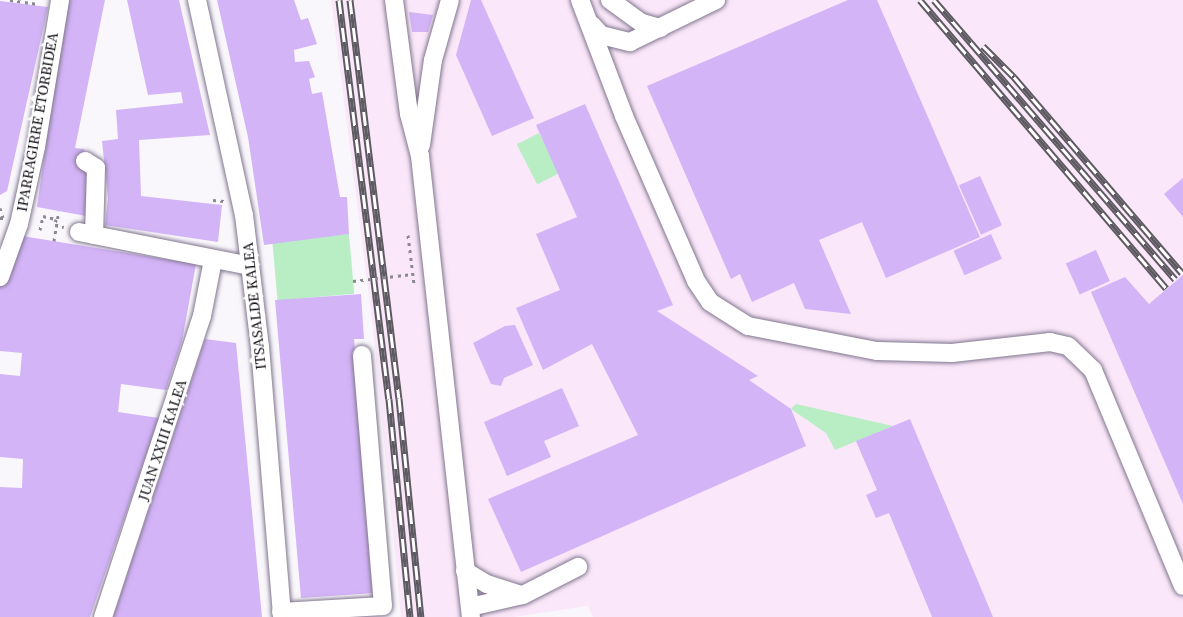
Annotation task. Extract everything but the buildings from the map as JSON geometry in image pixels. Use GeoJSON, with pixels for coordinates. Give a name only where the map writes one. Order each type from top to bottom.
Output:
{"type":"FeatureCollection","features":[{"type":"Feature","properties":{"kind":"street","name":"IPARRAGIRRE ETORBIDEA"},"geometry":{"type":"LineString","coordinates":[[0,277],[19,224],[36,147],[60,0]]}},
{"type":"Feature","properties":{"kind":"street","name":"ITSASALDE KALEA"},"geometry":{"type":"LineString","coordinates":[[197,0],[244,215],[281,615]]}},
{"type":"Feature","properties":{"kind":"street"},"geometry":{"type":"LineString","coordinates":[[394,0],[409,114],[420,156],[470,612],[523,595],[578,567]]}},
{"type":"Feature","properties":{"kind":"street"},"geometry":{"type":"LineString","coordinates":[[420,156],[433,60],[450,0]]}},
{"type":"Feature","properties":{"kind":"street"},"geometry":{"type":"LineString","coordinates":[[580,0],[696,281],[710,302],[735,321],[877,351],[952,353],[1050,342],[1078,352],[1093,370],[1183,586]]}},
{"type":"Feature","properties":{"kind":"street"},"geometry":{"type":"LineString","coordinates":[[610,0],[642,24],[660,28]]}},
{"type":"Feature","properties":{"kind":"street"},"geometry":{"type":"LineString","coordinates":[[611,77],[630,42],[716,0]]}},
{"type":"Feature","properties":{"kind":"street"},"geometry":{"type":"LineString","coordinates":[[589,22],[601,35],[630,42]]}},
{"type":"Feature","properties":{"kind":"street"},"geometry":{"type":"LineString","coordinates":[[85,161],[96,168],[87,233],[250,266]]}},
{"type":"Feature","properties":{"kind":"street","name":"JUAN XXIII KALEA"},"geometry":{"type":"LineString","coordinates":[[103,617],[202,316],[213,260]]}},
{"type":"Feature","properties":{"kind":"street"},"geometry":{"type":"LineString","coordinates":[[281,615],[383,606],[362,356]]}},
{"type":"Feature","properties":{"kind":"street"},"geometry":{"type":"LineString","coordinates":[[465,571],[487,584],[523,595]]}},
{"type":"Feature","properties":{"kind":"path"},"geometry":{"type":"LineString","coordinates":[[10,0],[40,5]]}},
{"type":"Feature","properties":{"kind":"path"},"geometry":{"type":"LineString","coordinates":[[213,200],[221,201]]}},
{"type":"Feature","properties":{"kind":"path"},"geometry":{"type":"LineString","coordinates":[[54,241],[59,212]]}},
{"type":"Feature","properties":{"kind":"path"},"geometry":{"type":"LineString","coordinates":[[40,230],[43,216],[56,219],[55,225]]}},
{"type":"Feature","properties":{"kind":"path"},"geometry":{"type":"LineString","coordinates":[[353,281],[413,274],[408,235]]}},
{"type":"Feature","properties":{"kind":"shaded area"},"geometry":{"type":"Polygon","coordinates":[[[331,0],[1183,0],[1183,617],[593,617],[588,606],[513,617],[401,617],[373,328],[331,0]]]}},
{"type":"Feature","properties":{"kind":"green space"},"geometry":{"type":"Polygon","coordinates":[[[539,133],[559,173],[537,184],[517,144],[539,133]]]}},
{"type":"Feature","properties":{"kind":"green space"},"geometry":{"type":"Polygon","coordinates":[[[349,234],[354,294],[278,300],[272,241],[349,234]]]}},
{"type":"Feature","properties":{"kind":"green space"},"geometry":{"type":"Polygon","coordinates":[[[796,404],[893,426],[835,450],[826,433],[791,409],[796,404]]]}},
{"type":"Feature","properties":{"kind":"railway"},"geometry":{"type":"LineString","coordinates":[[339,0],[389,399],[410,617]]}},
{"type":"Feature","properties":{"kind":"railway"},"geometry":{"type":"LineString","coordinates":[[350,0],[399,398],[421,617]]}},
{"type":"Feature","properties":{"kind":"railway"},"geometry":{"type":"LineString","coordinates":[[920,0],[1166,288]]}},
{"type":"Feature","properties":{"kind":"railway"},"geometry":{"type":"LineString","coordinates":[[934,0],[1175,279]]}},
{"type":"Feature","properties":{"kind":"railway"},"geometry":{"type":"LineString","coordinates":[[983,46],[1014,77],[1182,273]]}}]}
